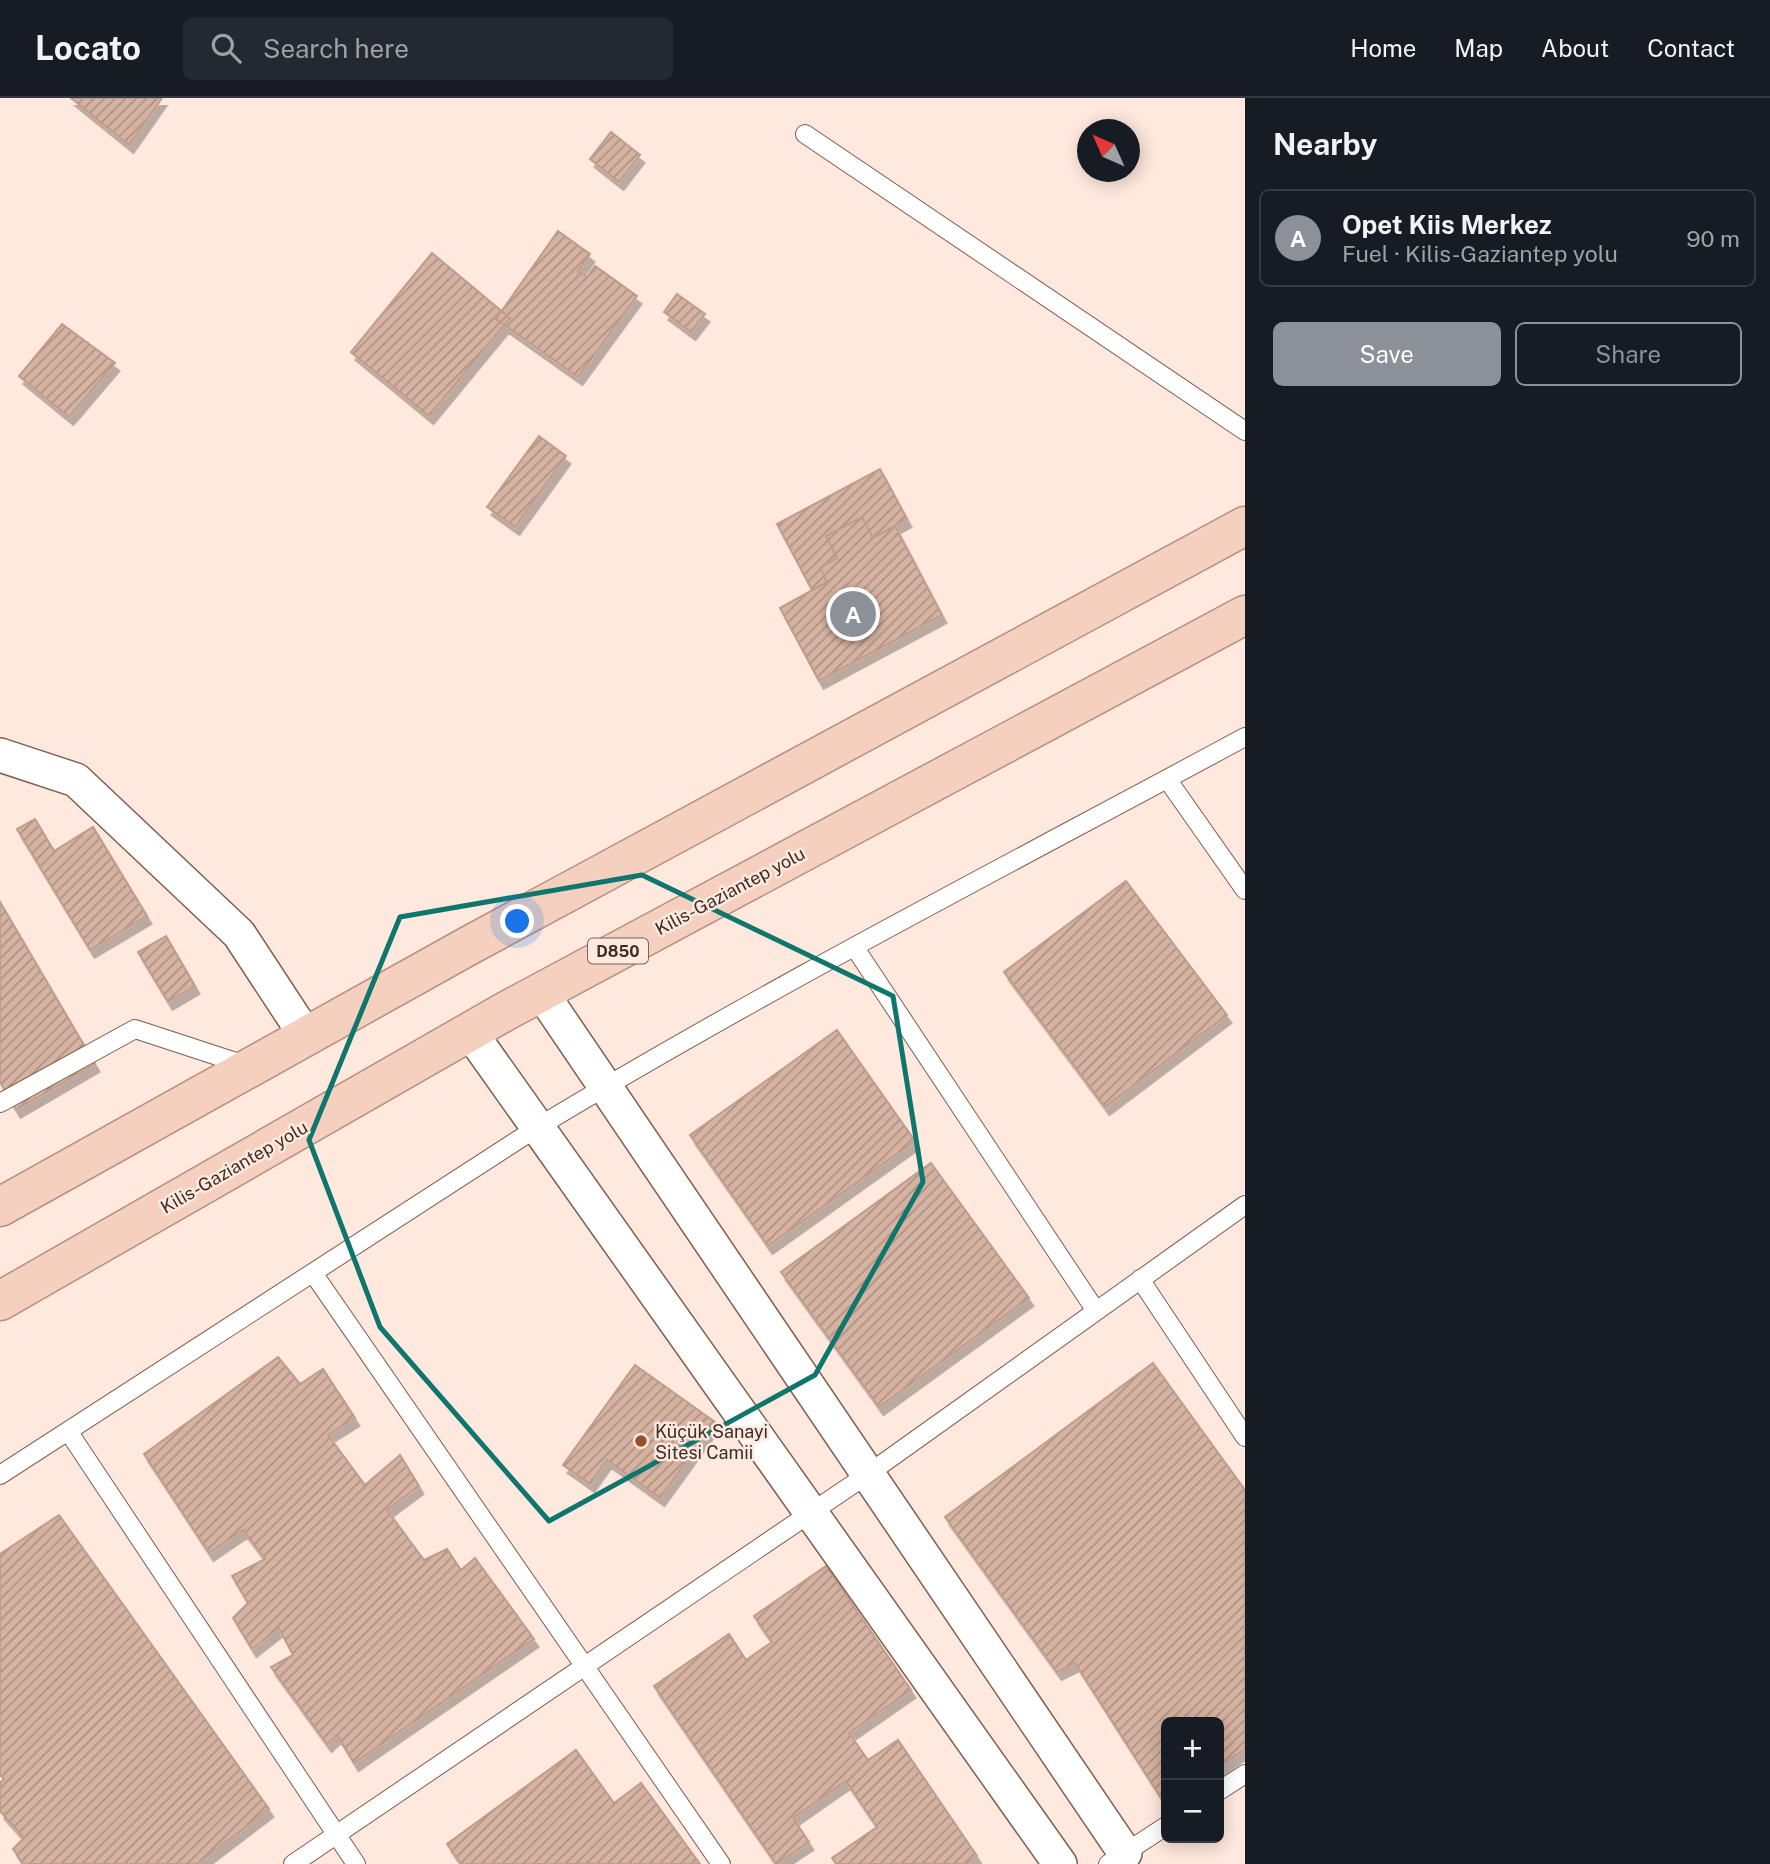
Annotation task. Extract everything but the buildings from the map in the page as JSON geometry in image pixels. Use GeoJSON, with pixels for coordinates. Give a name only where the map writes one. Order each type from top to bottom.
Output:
{"type":"FeatureCollection","features":[{"type":"Feature","properties":{"kind":"highway"},"geometry":{"type":"LineString","coordinates":[[0,1207],[470,945],[1245,526]]}},
{"type":"Feature","properties":{"kind":"highway","name":"Kilis-Gaziantep yolu"},"geometry":{"type":"LineString","coordinates":[[0,1301],[541,992],[1245,615]]}},
{"type":"Feature","properties":{"kind":"street"},"geometry":{"type":"LineString","coordinates":[[0,755],[76,780],[239,934],[306,1036]]}},
{"type":"Feature","properties":{"kind":"street"},"geometry":{"type":"LineString","coordinates":[[541,992],[868,1474],[1117,1858]]}},
{"type":"Feature","properties":{"kind":"street"},"geometry":{"type":"LineString","coordinates":[[470,1032],[1060,1864]]}},
{"type":"Feature","properties":{"kind":"lane"},"geometry":{"type":"LineString","coordinates":[[805,134],[1245,431]]}},
{"type":"Feature","properties":{"kind":"lane"},"geometry":{"type":"LineString","coordinates":[[0,1475],[538,1127],[606,1086],[1245,737]]}},
{"type":"Feature","properties":{"kind":"lane"},"geometry":{"type":"LineString","coordinates":[[1167,779],[1245,890]]}},
{"type":"Feature","properties":{"kind":"lane"},"geometry":{"type":"LineString","coordinates":[[855,948],[1096,1311]]}},
{"type":"Feature","properties":{"kind":"lane"},"geometry":{"type":"LineString","coordinates":[[0,1103],[135,1029],[251,1067]]}},
{"type":"Feature","properties":{"kind":"lane"},"geometry":{"type":"LineString","coordinates":[[293,1864],[868,1474],[1245,1205]]}},
{"type":"Feature","properties":{"kind":"lane"},"geometry":{"type":"LineString","coordinates":[[313,1273],[721,1864]]}},
{"type":"Feature","properties":{"kind":"lane"},"geometry":{"type":"LineString","coordinates":[[1140,1279],[1245,1437]]}},
{"type":"Feature","properties":{"kind":"lane"},"geometry":{"type":"LineString","coordinates":[[68,1431],[356,1864]]}},
{"type":"Feature","properties":{"kind":"lane"},"geometry":{"type":"LineString","coordinates":[[1224,1788],[1245,1774]]}},
{"type":"Feature","properties":{"kind":"lane"},"geometry":{"type":"LineString","coordinates":[[1117,1858],[1161,1829]]}},
{"type":"Feature","properties":{"kind":"highlighted area"},"geometry":{"type":"Polygon","coordinates":[[[642,875],[893,996],[923,1182],[815,1375],[549,1521],[380,1327],[309,1140],[400,917],[642,875]]]}},
{"type":"Feature","properties":{"kind":"place","name":"Opet Kiis Merkez"},"geometry":{"type":"Point","coordinates":[853,614]}},
{"type":"Feature","properties":{"kind":"place","name":"Küçük Sanayi Sitesi Camii"},"geometry":{"type":"Point","coordinates":[641,1441]}}]}
